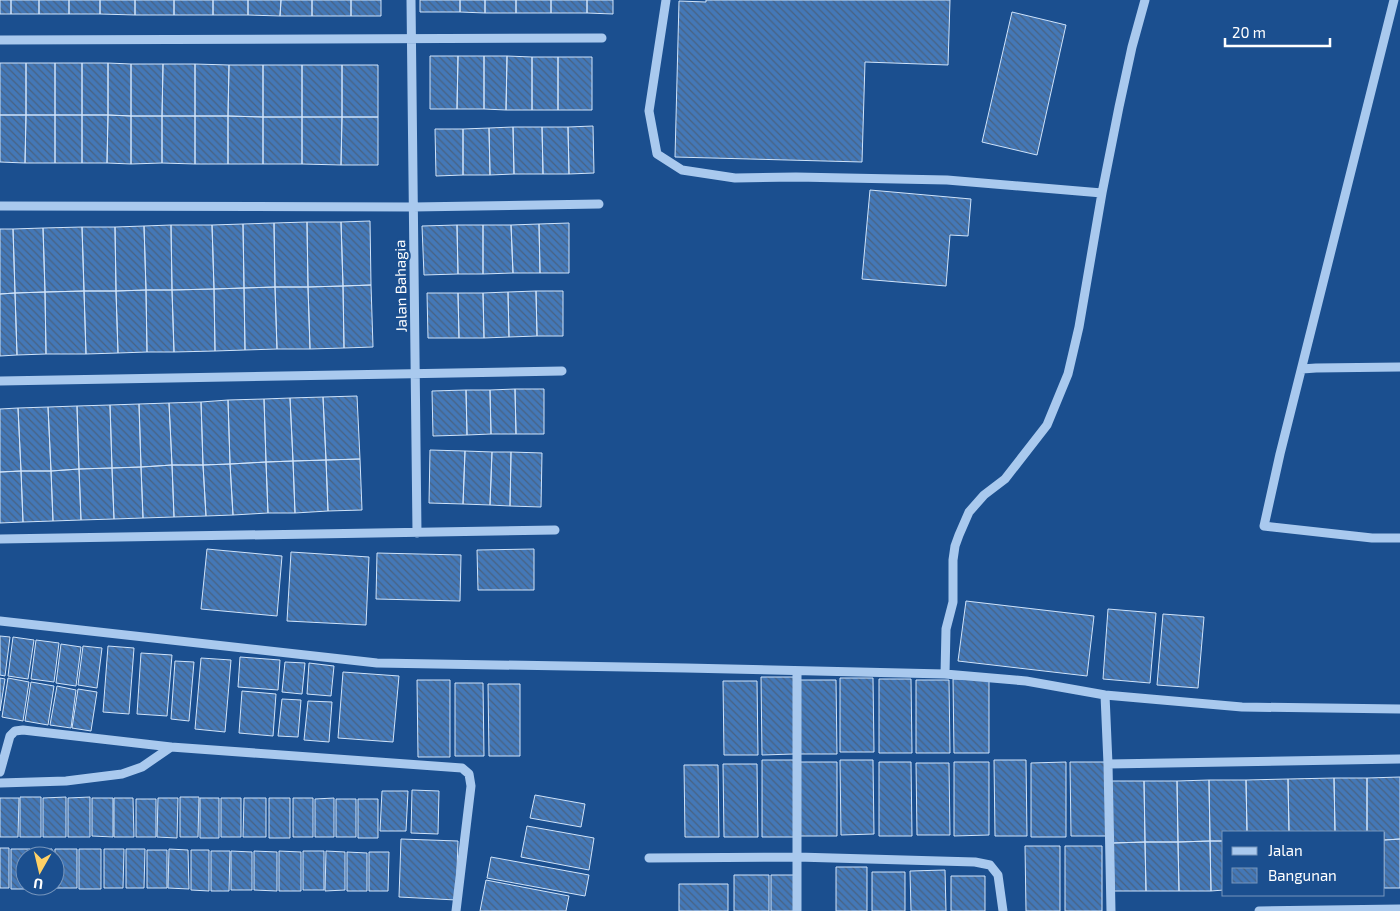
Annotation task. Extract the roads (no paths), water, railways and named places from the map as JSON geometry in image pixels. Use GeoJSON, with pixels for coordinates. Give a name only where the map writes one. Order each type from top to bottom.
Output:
{"type":"FeatureCollection","features":[{"type":"Feature","properties":{"kind":"street","name":"Jalan Bahagia"},"geometry":{"type":"LineString","coordinates":[[411,0],[416,533]]}},
{"type":"Feature","properties":{"kind":"street"},"geometry":{"type":"LineString","coordinates":[[666,0],[649,111],[657,154],[682,170],[735,178],[796,177],[947,180],[1102,193]]}},
{"type":"Feature","properties":{"kind":"street"},"geometry":{"type":"LineString","coordinates":[[945,674],[946,629],[953,602],[955,546],[969,512],[984,495],[1005,479],[1047,425],[1068,374],[1079,327],[1102,193],[1132,47],[1145,0]]}},
{"type":"Feature","properties":{"kind":"street"},"geometry":{"type":"LineString","coordinates":[[1394,0],[1280,454],[1264,526],[1372,538],[1400,538]]}},
{"type":"Feature","properties":{"kind":"street"},"geometry":{"type":"LineString","coordinates":[[0,40],[602,38]]}},
{"type":"Feature","properties":{"kind":"street"},"geometry":{"type":"LineString","coordinates":[[0,206],[413,207],[599,204]]}},
{"type":"Feature","properties":{"kind":"street"},"geometry":{"type":"LineString","coordinates":[[1302,369],[1400,367]]}},
{"type":"Feature","properties":{"kind":"street"},"geometry":{"type":"LineString","coordinates":[[0,381],[562,371]]}},
{"type":"Feature","properties":{"kind":"street"},"geometry":{"type":"LineString","coordinates":[[0,539],[555,530]]}},
{"type":"Feature","properties":{"kind":"street"},"geometry":{"type":"LineString","coordinates":[[0,621],[377,663],[945,674],[1026,681],[1105,695],[1242,707],[1400,709]]}},
{"type":"Feature","properties":{"kind":"street"},"geometry":{"type":"LineString","coordinates":[[796,911],[797,671]]}},
{"type":"Feature","properties":{"kind":"street"},"geometry":{"type":"LineString","coordinates":[[1105,695],[1111,911]]}},
{"type":"Feature","properties":{"kind":"street"},"geometry":{"type":"LineString","coordinates":[[0,772],[10,736],[15,731],[24,730],[171,747],[462,768],[468,774],[472,786],[456,911]]}},
{"type":"Feature","properties":{"kind":"street"},"geometry":{"type":"LineString","coordinates":[[0,783],[66,780],[122,774],[142,767],[171,747]]}},
{"type":"Feature","properties":{"kind":"street"},"geometry":{"type":"LineString","coordinates":[[1108,764],[1400,759]]}},
{"type":"Feature","properties":{"kind":"street"},"geometry":{"type":"LineString","coordinates":[[649,858],[797,857],[975,862],[990,865],[998,875],[1003,911]]}},
{"type":"Feature","properties":{"kind":"street"},"geometry":{"type":"LineString","coordinates":[[1259,911],[1400,909]]}}]}
